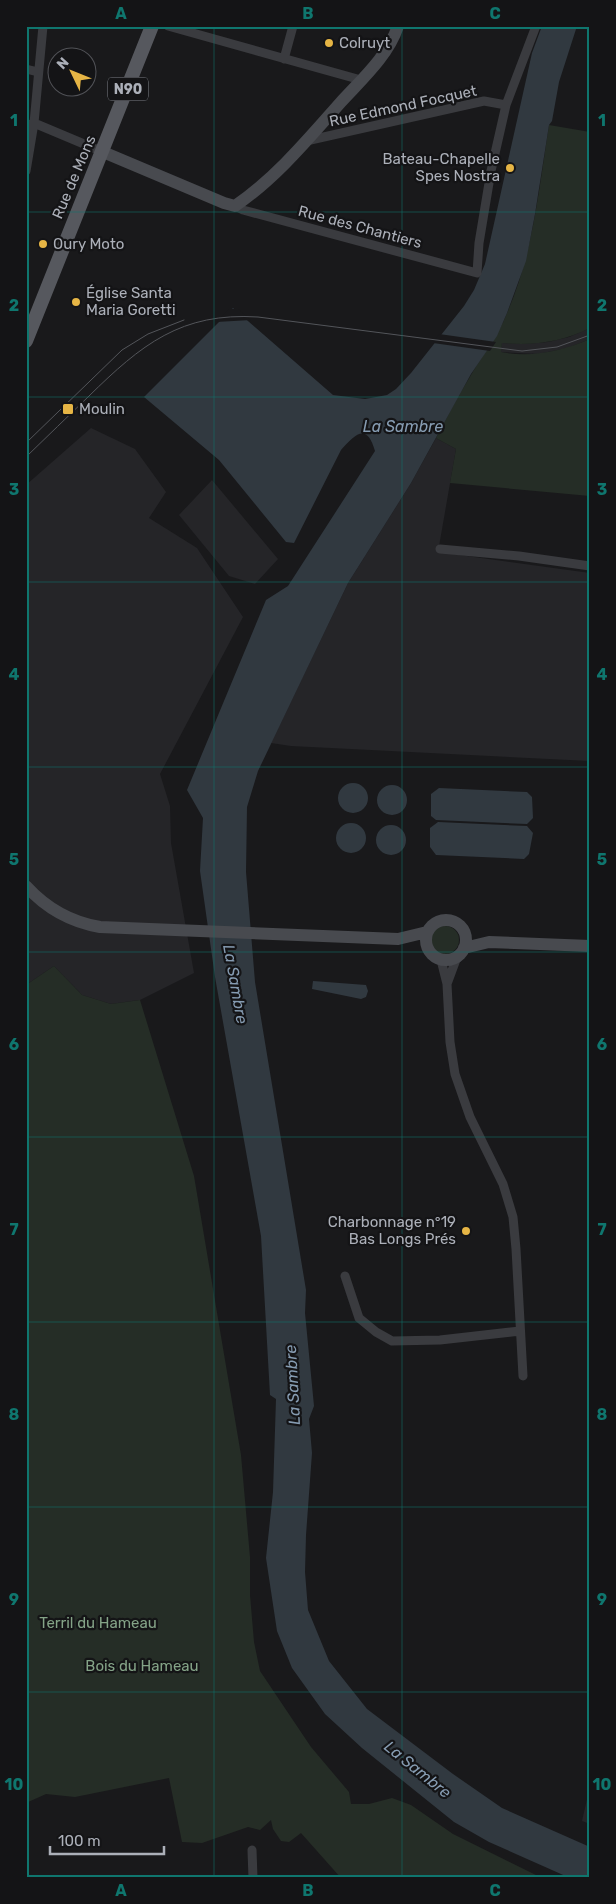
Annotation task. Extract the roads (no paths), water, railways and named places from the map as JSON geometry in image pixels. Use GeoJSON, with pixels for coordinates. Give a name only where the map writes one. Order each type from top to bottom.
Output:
{"type":"FeatureCollection","features":[{"type":"Feature","properties":{"kind":"main road","name":"Rue de Mons"},"geometry":{"type":"LineString","coordinates":[[26,341],[152,26]]}},
{"type":"Feature","properties":{"kind":"street"},"geometry":{"type":"LineString","coordinates":[[26,172],[43,26]]}},
{"type":"Feature","properties":{"kind":"street"},"geometry":{"type":"LineString","coordinates":[[168,26],[361,80]]}},
{"type":"Feature","properties":{"kind":"street"},"geometry":{"type":"LineString","coordinates":[[284,59],[292,26]]}},
{"type":"Feature","properties":{"kind":"street"},"geometry":{"type":"LineString","coordinates":[[30,125],[103,152],[224,204],[236,206],[255,192],[306,141],[361,80],[388,49],[398,26]]}},
{"type":"Feature","properties":{"kind":"street"},"geometry":{"type":"LineString","coordinates":[[506,105],[536,26]]}},
{"type":"Feature","properties":{"kind":"street"},"geometry":{"type":"LineString","coordinates":[[26,69],[38,72]]}},
{"type":"Feature","properties":{"kind":"street","name":"Rue Edmond Focquet"},"geometry":{"type":"LineString","coordinates":[[306,141],[484,102],[506,105]]}},
{"type":"Feature","properties":{"kind":"street","name":"Rue des Chantiers"},"geometry":{"type":"LineString","coordinates":[[236,206],[243,210],[477,272],[479,243],[491,171],[506,105]]}},
{"type":"Feature","properties":{"kind":"street"},"geometry":{"type":"LineString","coordinates":[[440,549],[520,556],[590,566]]}},
{"type":"Feature","properties":{"kind":"street"},"geometry":{"type":"LineString","coordinates":[[26,886],[56,912],[82,923],[112,928],[398,939],[427,948]]}},
{"type":"Feature","properties":{"kind":"street"},"geometry":{"type":"LineString","coordinates":[[489,942],[460,952],[449,960],[441,960],[432,955],[427,948],[426,937],[435,924],[446,921],[457,924],[464,934],[489,942],[590,946]]}},
{"type":"Feature","properties":{"kind":"street"},"geometry":{"type":"LineString","coordinates":[[398,939],[428,932]]}},
{"type":"Feature","properties":{"kind":"street"},"geometry":{"type":"LineString","coordinates":[[447,984],[460,952],[464,934]]}},
{"type":"Feature","properties":{"kind":"street"},"geometry":{"type":"LineString","coordinates":[[441,960],[447,984],[450,1042],[455,1074],[470,1117],[489,1152],[503,1184],[512,1217],[516,1249],[523,1376]]}},
{"type":"Feature","properties":{"kind":"street"},"geometry":{"type":"LineString","coordinates":[[345,1276],[359,1318],[376,1332],[392,1340],[440,1340],[520,1331]]}},
{"type":"Feature","properties":{"kind":"street"},"geometry":{"type":"LineString","coordinates":[[252,1850],[253,1878]]}},
{"type":"Feature","properties":{"kind":"water","name":"La Sambre"},"geometry":{"type":"Polygon","coordinates":[[[542,26],[577,26],[559,82],[552,121],[549,125],[526,261],[497,336],[471,374],[411,483],[348,583],[258,771],[247,807],[246,872],[255,982],[306,1290],[305,1313],[314,1406],[309,1419],[312,1453],[305,1572],[308,1610],[329,1661],[367,1709],[453,1774],[502,1808],[590,1847],[590,1878],[570,1878],[489,1842],[454,1822],[362,1748],[325,1714],[292,1668],[277,1631],[266,1558],[273,1492],[276,1399],[270,1395],[261,1236],[215,977],[200,871],[203,818],[187,790],[266,600],[288,586],[375,451],[372,442],[364,434],[356,436],[346,444],[341,450],[294,543],[286,542],[219,460],[144,397],[233,308],[333,395],[365,399],[387,395],[396,389],[464,306],[474,290],[485,264],[532,53],[542,26]]]}},
{"type":"Feature","properties":{"kind":"water"},"geometry":{"type":"Polygon","coordinates":[[[353,783],[364,787],[368,798],[364,809],[353,813],[342,809],[338,798],[342,787],[353,783]]]}},
{"type":"Feature","properties":{"kind":"water"},"geometry":{"type":"Polygon","coordinates":[[[392,785],[403,789],[407,800],[403,811],[392,815],[381,811],[377,800],[381,789],[392,785]]]}},
{"type":"Feature","properties":{"kind":"water"},"geometry":{"type":"Polygon","coordinates":[[[439,788],[527,792],[532,797],[533,818],[527,824],[436,820],[431,816],[431,794],[439,788]]]}},
{"type":"Feature","properties":{"kind":"water"},"geometry":{"type":"Polygon","coordinates":[[[438,822],[527,826],[533,833],[529,854],[524,859],[436,855],[430,847],[430,828],[438,822]]]}},
{"type":"Feature","properties":{"kind":"water"},"geometry":{"type":"Polygon","coordinates":[[[351,823],[362,827],[366,838],[362,849],[351,853],[340,849],[336,838],[340,827],[351,823]]]}},
{"type":"Feature","properties":{"kind":"water"},"geometry":{"type":"Polygon","coordinates":[[[391,825],[402,829],[406,840],[402,851],[391,855],[380,851],[376,840],[380,829],[391,825]]]}},
{"type":"Feature","properties":{"kind":"water"},"geometry":{"type":"Polygon","coordinates":[[[313,981],[366,985],[368,991],[366,997],[361,999],[312,989],[313,981]]]}},
{"type":"Feature","properties":{"kind":"tram line"},"geometry":{"type":"LineString","coordinates":[[26,457],[108,378],[145,347],[184,326],[206,320],[231,317],[258,317],[522,351],[557,347],[590,335]]}},
{"type":"Feature","properties":{"kind":"tram line"},"geometry":{"type":"LineString","coordinates":[[26,443],[122,350],[148,334],[184,320]]}},
{"type":"Feature","properties":{"kind":"place","name":"Colruyt"},"geometry":{"type":"Point","coordinates":[329,43]}},
{"type":"Feature","properties":{"kind":"place","name":"Bateau-Chapelle Spes Nostra"},"geometry":{"type":"Point","coordinates":[510,168]}},
{"type":"Feature","properties":{"kind":"place","name":"Oury Moto"},"geometry":{"type":"Point","coordinates":[43,244]}},
{"type":"Feature","properties":{"kind":"place","name":"Église Santa Maria Goretti"},"geometry":{"type":"Point","coordinates":[76,302]}},
{"type":"Feature","properties":{"kind":"place","name":"Moulin"},"geometry":{"type":"Point","coordinates":[68,409]}},
{"type":"Feature","properties":{"kind":"place","name":"Charbonnage n°19 Bas Longs Prés"},"geometry":{"type":"Point","coordinates":[466,1231]}},
{"type":"Feature","properties":{"kind":"park label","name":"Terril du Hameau"},"geometry":{"type":"Point","coordinates":[98,1623]}},
{"type":"Feature","properties":{"kind":"park label","name":"Bois du Hameau"},"geometry":{"type":"Point","coordinates":[142,1666]}}]}
